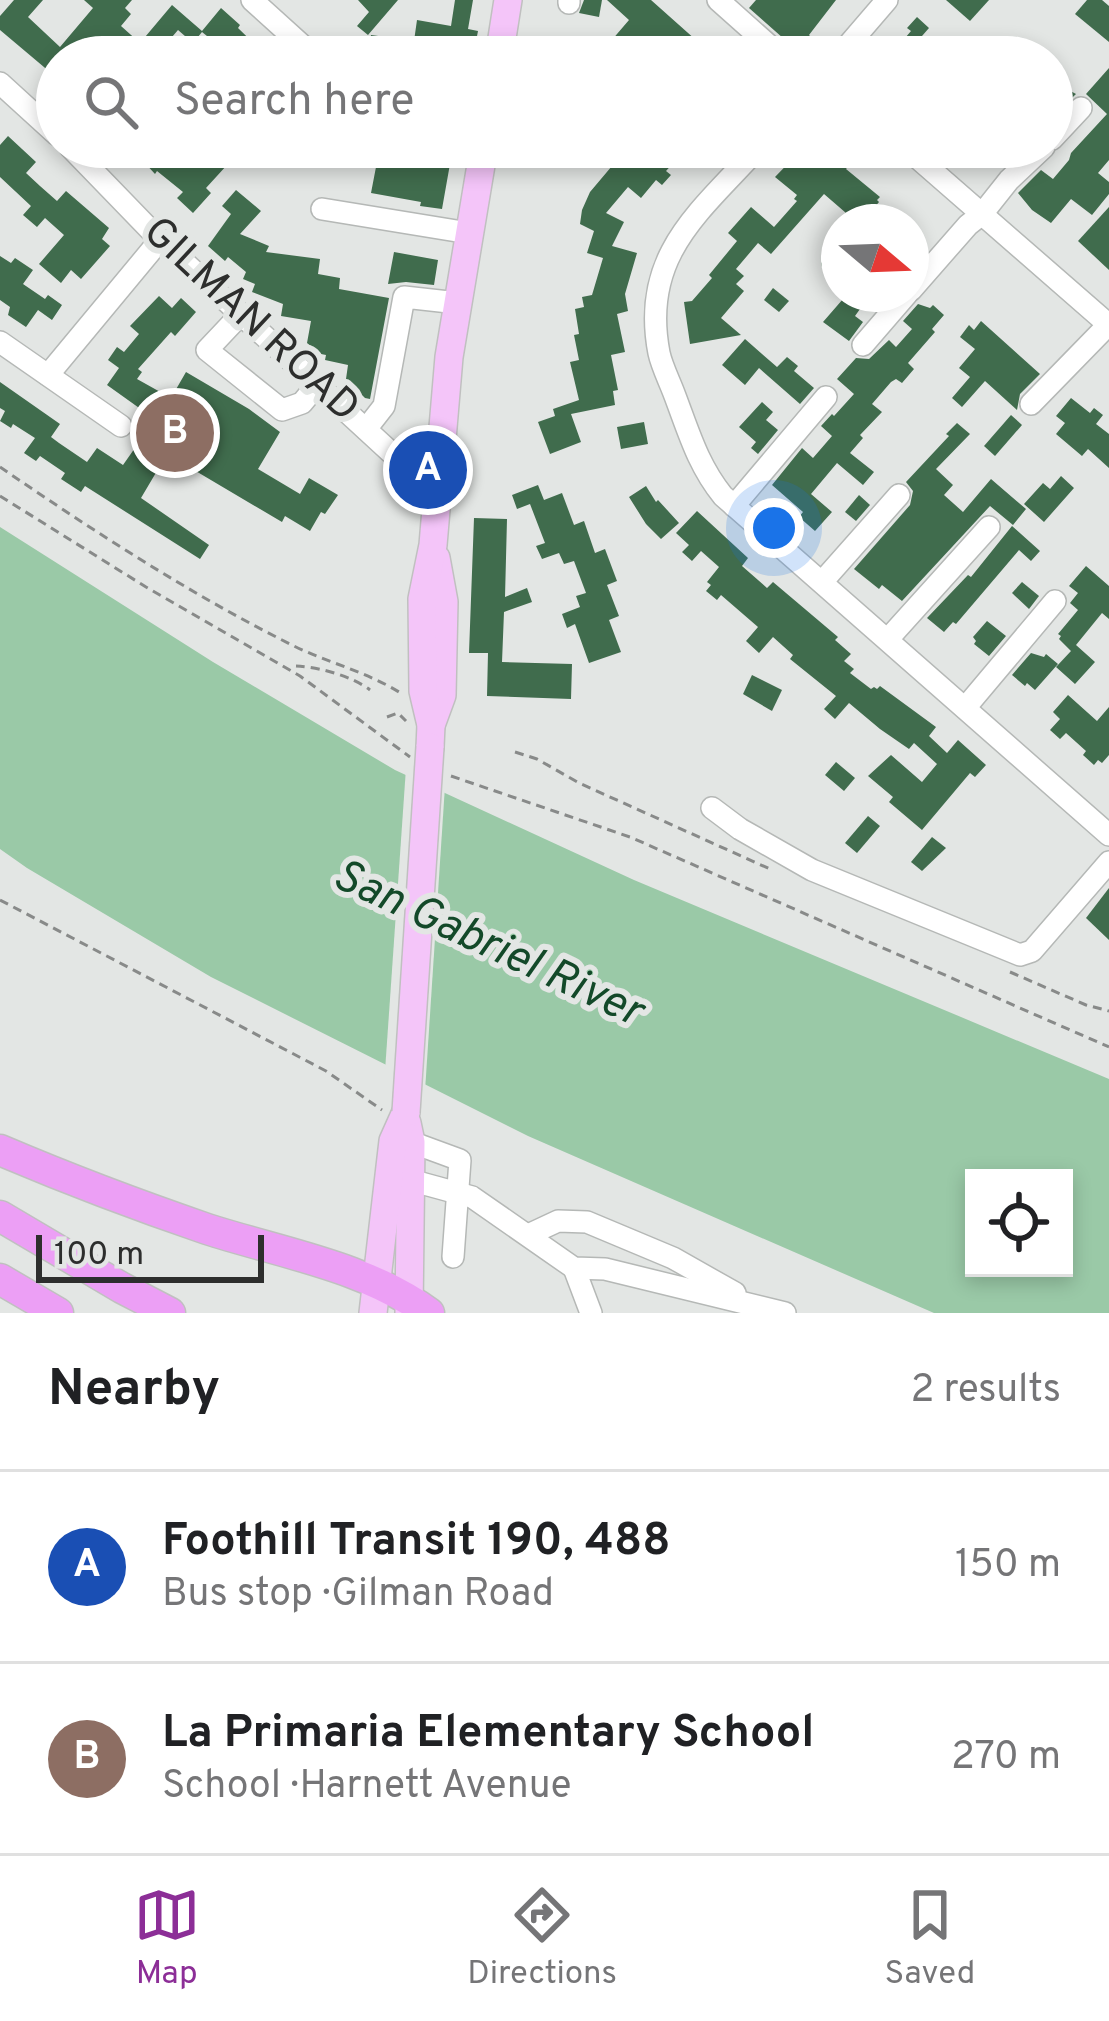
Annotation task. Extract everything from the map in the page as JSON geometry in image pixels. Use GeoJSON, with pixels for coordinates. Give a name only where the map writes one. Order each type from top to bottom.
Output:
{"type":"FeatureCollection","features":[{"type":"Feature","properties":{"kind":"highway"},"geometry":{"type":"LineString","coordinates":[[0,1150],[374,1298],[416,1308]]}},
{"type":"Feature","properties":{"kind":"highway"},"geometry":{"type":"LineString","coordinates":[[0,1216],[170,1313]]}},
{"type":"Feature","properties":{"kind":"highway"},"geometry":{"type":"LineString","coordinates":[[0,1279],[58,1313]]}},
{"type":"Feature","properties":{"kind":"main road"},"geometry":{"type":"LineString","coordinates":[[502,36],[508,0]]}},
{"type":"Feature","properties":{"kind":"main road"},"geometry":{"type":"LineString","coordinates":[[374,1298],[394,1141],[423,732],[442,694],[444,602],[434,545],[449,356],[481,168]]}},
{"type":"Feature","properties":{"kind":"main road"},"geometry":{"type":"LineString","coordinates":[[394,1111],[411,1142],[416,1308]]}},
{"type":"Feature","properties":{"kind":"street"},"geometry":{"type":"LineString","coordinates":[[252,0],[292,36]]}},
{"type":"Feature","properties":{"kind":"street"},"geometry":{"type":"LineString","coordinates":[[718,0],[758,36]]}},
{"type":"Feature","properties":{"kind":"street"},"geometry":{"type":"LineString","coordinates":[[856,36],[887,0]]}},
{"type":"Feature","properties":{"kind":"street"},"geometry":{"type":"LineString","coordinates":[[0,82],[36,115]]}},
{"type":"Feature","properties":{"kind":"street"},"geometry":{"type":"LineString","coordinates":[[1073,117],[1081,108]]}},
{"type":"Feature","properties":{"kind":"street","name":"GILMAN ROAD"},"geometry":{"type":"LineString","coordinates":[[90,168],[160,240],[411,471],[438,483]]}},
{"type":"Feature","properties":{"kind":"street"},"geometry":{"type":"LineString","coordinates":[[731,168],[676,239],[663,268],[656,304],[659,354],[703,470],[734,506],[1109,835]]}},
{"type":"Feature","properties":{"kind":"street"},"geometry":{"type":"LineString","coordinates":[[929,168],[1109,325],[1031,404]]}},
{"type":"Feature","properties":{"kind":"street"},"geometry":{"type":"LineString","coordinates":[[929,269],[1022,168]]}},
{"type":"Feature","properties":{"kind":"street"},"geometry":{"type":"LineString","coordinates":[[322,209],[470,232]]}},
{"type":"Feature","properties":{"kind":"street"},"geometry":{"type":"LineString","coordinates":[[48,375],[160,240]]}},
{"type":"Feature","properties":{"kind":"street"},"geometry":{"type":"LineString","coordinates":[[366,429],[384,406],[404,297],[458,303]]}},
{"type":"Feature","properties":{"kind":"street"},"geometry":{"type":"LineString","coordinates":[[863,345],[892,312]]}},
{"type":"Feature","properties":{"kind":"street"},"geometry":{"type":"LineString","coordinates":[[241,314],[208,350],[282,410],[302,403],[317,385]]}},
{"type":"Feature","properties":{"kind":"street"},"geometry":{"type":"LineString","coordinates":[[0,342],[121,426]]}},
{"type":"Feature","properties":{"kind":"street"},"geometry":{"type":"LineString","coordinates":[[734,506],[826,397]]}},
{"type":"Feature","properties":{"kind":"street"},"geometry":{"type":"LineString","coordinates":[[822,582],[899,495]]}},
{"type":"Feature","properties":{"kind":"street"},"geometry":{"type":"LineString","coordinates":[[888,639],[989,527]]}},
{"type":"Feature","properties":{"kind":"street"},"geometry":{"type":"LineString","coordinates":[[965,708],[1055,601]]}},
{"type":"Feature","properties":{"kind":"street"},"geometry":{"type":"LineString","coordinates":[[712,808],[812,870],[1020,955],[1032,951],[1109,862]]}},
{"type":"Feature","properties":{"kind":"street"},"geometry":{"type":"LineString","coordinates":[[411,1142],[460,1160],[453,1257]]}},
{"type":"Feature","properties":{"kind":"street"},"geometry":{"type":"LineString","coordinates":[[410,1180],[472,1196],[574,1268],[605,1269],[785,1313]]}},
{"type":"Feature","properties":{"kind":"street"},"geometry":{"type":"LineString","coordinates":[[528,1235],[558,1221],[587,1222],[673,1258],[756,1305]]}},
{"type":"Feature","properties":{"kind":"street"},"geometry":{"type":"LineString","coordinates":[[574,1268],[590,1313]]}},
{"type":"Feature","properties":{"kind":"path"},"geometry":{"type":"LineString","coordinates":[[0,467],[257,626],[399,692]]}},
{"type":"Feature","properties":{"kind":"path"},"geometry":{"type":"LineString","coordinates":[[0,496],[300,676]]}},
{"type":"Feature","properties":{"kind":"path"},"geometry":{"type":"LineString","coordinates":[[296,666],[334,674],[370,690]]}},
{"type":"Feature","properties":{"kind":"path"},"geometry":{"type":"LineString","coordinates":[[387,717],[398,713],[423,732]]}},
{"type":"Feature","properties":{"kind":"path"},"geometry":{"type":"LineString","coordinates":[[609,828],[1109,1047]]}},
{"type":"Feature","properties":{"kind":"path"},"geometry":{"type":"LineString","coordinates":[[0,900],[394,1111]]}},
{"type":"Feature","properties":{"kind":"water","name":"San Gabriel River"},"geometry":{"type":"Polygon","coordinates":[[[0,527],[395,770],[634,880],[1109,1079],[1109,1313],[934,1313],[528,1136],[211,977],[0,849],[0,527]]]}},
{"type":"Feature","properties":{"kind":"pier"},"geometry":{"type":"Polygon","coordinates":[[[406,768],[445,786],[425,1091],[385,1071],[406,768]]]}},
{"type":"Feature","properties":{"kind":"building"},"geometry":{"type":"Polygon","coordinates":[[[14,0],[43,0],[28,17],[48,36],[36,36],[36,60],[0,30],[0,16],[14,0]]]}},
{"type":"Feature","properties":{"kind":"building"},"geometry":{"type":"Polygon","coordinates":[[[84,0],[132,0],[125,8],[131,14],[121,26],[132,36],[69,36],[93,8],[84,0]]]}},
{"type":"Feature","properties":{"kind":"building"},"geometry":{"type":"Polygon","coordinates":[[[358,0],[398,0],[368,35],[357,26],[369,12],[358,0]]]}},
{"type":"Feature","properties":{"kind":"building"},"geometry":{"type":"Polygon","coordinates":[[[455,0],[473,0],[468,29],[478,31],[477,36],[415,36],[417,20],[451,26],[455,0]]]}},
{"type":"Feature","properties":{"kind":"building"},"geometry":{"type":"Polygon","coordinates":[[[584,0],[602,0],[599,17],[579,13],[584,0]]]}},
{"type":"Feature","properties":{"kind":"building"},"geometry":{"type":"Polygon","coordinates":[[[607,0],[651,0],[691,36],[615,36],[629,20],[607,0]]]}},
{"type":"Feature","properties":{"kind":"building"},"geometry":{"type":"Polygon","coordinates":[[[756,0],[836,0],[810,36],[781,36],[749,8],[756,0]]]}},
{"type":"Feature","properties":{"kind":"building"},"geometry":{"type":"Polygon","coordinates":[[[946,0],[989,0],[970,21],[946,0]]]}},
{"type":"Feature","properties":{"kind":"building"},"geometry":{"type":"Polygon","coordinates":[[[1087,0],[1102,0],[1109,6],[1109,42],[1075,14],[1087,0]]]}},
{"type":"Feature","properties":{"kind":"building"},"geometry":{"type":"Polygon","coordinates":[[[172,5],[202,31],[221,8],[246,36],[202,32],[185,36],[178,30],[173,36],[146,36],[172,5]]]}},
{"type":"Feature","properties":{"kind":"building"},"geometry":{"type":"Polygon","coordinates":[[[917,17],[929,28],[922,36],[907,36],[911,31],[907,28],[917,17]]]}},
{"type":"Feature","properties":{"kind":"building"},"geometry":{"type":"Polygon","coordinates":[[[1109,68],[1109,160],[1098,173],[1109,182],[1109,194],[1092,215],[1071,199],[1051,223],[1018,193],[1041,170],[1053,179],[1062,168],[1073,168],[1073,151],[1107,114],[1086,94],[1109,68]]]}},
{"type":"Feature","properties":{"kind":"building"},"geometry":{"type":"Polygon","coordinates":[[[8,136],[36,162],[26,173],[40,186],[57,201],[66,191],[109,228],[102,239],[110,246],[81,279],[71,270],[61,283],[39,264],[64,235],[45,218],[37,227],[23,215],[31,206],[0,177],[0,145],[8,136]]]}},
{"type":"Feature","properties":{"kind":"building"},"geometry":{"type":"Polygon","coordinates":[[[149,168],[224,168],[193,213],[177,198],[183,192],[157,171],[149,168]]]}},
{"type":"Feature","properties":{"kind":"building"},"geometry":{"type":"Polygon","coordinates":[[[376,168],[449,168],[442,209],[371,193],[376,168]]]}},
{"type":"Feature","properties":{"kind":"building"},"geometry":{"type":"Polygon","coordinates":[[[610,168],[669,168],[671,175],[662,185],[656,180],[641,198],[628,187],[606,213],[624,222],[612,246],[637,253],[625,294],[628,311],[617,314],[625,352],[611,355],[618,390],[613,391],[615,405],[571,414],[581,442],[550,454],[538,422],[555,416],[553,409],[579,400],[570,362],[579,360],[575,309],[584,307],[582,297],[592,295],[603,258],[587,253],[594,231],[580,224],[590,192],[610,168]]]}},
{"type":"Feature","properties":{"kind":"building"},"geometry":{"type":"Polygon","coordinates":[[[784,168],[847,168],[880,197],[877,204],[836,204],[824,194],[771,254],[758,243],[736,269],[744,276],[736,284],[744,291],[721,318],[741,335],[690,344],[684,302],[692,301],[712,278],[709,275],[737,241],[728,233],[751,207],[774,227],[797,195],[775,177],[784,168]]]}},
{"type":"Feature","properties":{"kind":"building"},"geometry":{"type":"Polygon","coordinates":[[[236,190],[261,211],[240,234],[269,246],[266,252],[320,259],[318,274],[340,278],[339,289],[389,298],[370,399],[346,379],[348,365],[325,360],[326,355],[307,343],[311,321],[281,316],[283,304],[252,292],[255,284],[243,279],[246,272],[208,246],[231,214],[222,206],[236,190]]]}},
{"type":"Feature","properties":{"kind":"building"},"geometry":{"type":"Polygon","coordinates":[[[1109,207],[1109,270],[1078,241],[1109,207]]]}},
{"type":"Feature","properties":{"kind":"building"},"geometry":{"type":"Polygon","coordinates":[[[394,252],[438,260],[434,285],[388,284],[394,252]]]}},
{"type":"Feature","properties":{"kind":"building"},"geometry":{"type":"Polygon","coordinates":[[[0,256],[11,263],[15,258],[33,270],[23,284],[62,305],[52,320],[38,310],[26,327],[8,315],[10,307],[0,300],[0,256]]]}},
{"type":"Feature","properties":{"kind":"building"},"geometry":{"type":"Polygon","coordinates":[[[773,288],[789,301],[779,312],[764,300],[773,288]]]}},
{"type":"Feature","properties":{"kind":"building"},"geometry":{"type":"Polygon","coordinates":[[[159,296],[172,308],[181,298],[196,312],[138,369],[142,372],[137,379],[171,398],[186,372],[280,432],[258,469],[300,494],[309,478],[338,495],[310,531],[285,516],[282,522],[167,454],[141,498],[209,545],[200,559],[85,486],[81,492],[61,479],[65,473],[40,456],[36,461],[24,453],[35,438],[0,421],[5,411],[0,408],[0,382],[60,424],[51,437],[87,462],[97,448],[123,465],[151,425],[138,417],[142,410],[107,385],[119,368],[108,360],[117,347],[124,352],[139,334],[130,326],[159,296]]]}},
{"type":"Feature","properties":{"kind":"building"},"geometry":{"type":"Polygon","coordinates":[[[933,305],[944,315],[908,363],[914,369],[902,383],[891,382],[872,404],[882,412],[850,453],[874,472],[863,485],[837,463],[811,494],[832,512],[815,531],[799,517],[803,512],[772,485],[802,448],[813,458],[832,436],[821,426],[854,394],[837,379],[856,358],[869,359],[889,340],[896,347],[912,329],[903,321],[911,312],[929,312],[933,305]]]}},
{"type":"Feature","properties":{"kind":"building"},"geometry":{"type":"Polygon","coordinates":[[[832,312],[858,312],[855,316],[863,322],[849,341],[823,322],[832,312]]]}},
{"type":"Feature","properties":{"kind":"building"},"geometry":{"type":"Polygon","coordinates":[[[981,321],[1040,374],[1020,394],[1017,410],[985,381],[962,407],[952,398],[970,377],[959,368],[975,349],[960,337],[969,325],[974,330],[981,321]]]}},
{"type":"Feature","properties":{"kind":"building"},"geometry":{"type":"Polygon","coordinates":[[[745,339],[777,367],[787,357],[798,366],[794,371],[814,388],[800,404],[759,368],[745,385],[722,365],[745,339]]]}},
{"type":"Feature","properties":{"kind":"building"},"geometry":{"type":"Polygon","coordinates":[[[1071,398],[1090,413],[1094,408],[1103,415],[1096,424],[1109,434],[1109,468],[1088,449],[1082,456],[1056,434],[1065,423],[1056,416],[1071,398]]]}},
{"type":"Feature","properties":{"kind":"building"},"geometry":{"type":"Polygon","coordinates":[[[762,402],[773,412],[766,420],[778,430],[758,454],[751,448],[756,442],[739,427],[762,402]]]}},
{"type":"Feature","properties":{"kind":"building"},"geometry":{"type":"Polygon","coordinates":[[[1011,415],[1022,425],[995,456],[984,446],[1011,415]]]}},
{"type":"Feature","properties":{"kind":"building"},"geometry":{"type":"Polygon","coordinates":[[[644,422],[648,444],[621,449],[617,427],[644,422]]]}},
{"type":"Feature","properties":{"kind":"building"},"geometry":{"type":"Polygon","coordinates":[[[957,423],[970,434],[936,469],[953,485],[944,495],[963,512],[991,479],[1026,509],[1013,525],[990,506],[902,601],[854,569],[910,505],[913,491],[906,482],[957,423]]]}},
{"type":"Feature","properties":{"kind":"building"},"geometry":{"type":"Polygon","coordinates":[[[1061,476],[1074,488],[1044,522],[1024,504],[1043,483],[1050,489],[1061,476]]]}},
{"type":"Feature","properties":{"kind":"building"},"geometry":{"type":"Polygon","coordinates":[[[538,485],[544,500],[562,493],[574,525],[584,521],[595,553],[605,549],[617,581],[607,585],[619,616],[609,620],[621,652],[589,663],[575,624],[567,628],[562,614],[580,607],[576,596],[586,593],[574,561],[564,564],[559,553],[542,559],[536,546],[545,543],[530,504],[517,509],[512,495],[538,485]]]}},
{"type":"Feature","properties":{"kind":"building"},"geometry":{"type":"Polygon","coordinates":[[[646,486],[679,523],[661,539],[629,497],[646,486]]]}},
{"type":"Feature","properties":{"kind":"building"},"geometry":{"type":"Polygon","coordinates":[[[859,495],[870,505],[856,521],[845,512],[859,495]]]}},
{"type":"Feature","properties":{"kind":"building"},"geometry":{"type":"Polygon","coordinates":[[[697,511],[748,558],[742,566],[767,588],[773,582],[838,637],[835,640],[851,654],[844,661],[854,669],[850,673],[871,689],[880,686],[936,727],[929,736],[947,753],[958,740],[986,765],[975,777],[970,773],[922,830],[868,776],[891,755],[922,782],[937,764],[914,743],[909,749],[849,703],[835,719],[824,709],[836,696],[790,659],[793,655],[773,637],[759,653],[746,641],[758,627],[721,595],[717,600],[706,591],[719,567],[701,551],[692,561],[682,552],[689,545],[676,533],[697,511]]]}},
{"type":"Feature","properties":{"kind":"building"},"geometry":{"type":"Polygon","coordinates":[[[474,518],[507,519],[505,597],[527,588],[532,602],[504,612],[502,662],[572,664],[571,699],[487,696],[488,653],[469,653],[474,518]]]}},
{"type":"Feature","properties":{"kind":"building"},"geometry":{"type":"Polygon","coordinates":[[[1012,526],[1040,551],[1031,561],[1019,550],[944,632],[927,618],[971,577],[1012,526]]]}},
{"type":"Feature","properties":{"kind":"building"},"geometry":{"type":"Polygon","coordinates":[[[1086,566],[1109,586],[1109,619],[1102,613],[1076,645],[1095,662],[1075,684],[1056,667],[1071,651],[1058,634],[1078,610],[1070,603],[1078,593],[1069,586],[1086,566]]]}},
{"type":"Feature","properties":{"kind":"building"},"geometry":{"type":"Polygon","coordinates":[[[1022,582],[1039,596],[1029,609],[1012,593],[1022,582]]]}},
{"type":"Feature","properties":{"kind":"building"},"geometry":{"type":"Polygon","coordinates":[[[987,621],[1006,636],[989,656],[974,644],[973,637],[987,621]]]}},
{"type":"Feature","properties":{"kind":"building"},"geometry":{"type":"Polygon","coordinates":[[[1031,653],[1046,654],[1058,664],[1035,690],[1012,675],[1031,653]]]}},
{"type":"Feature","properties":{"kind":"building"},"geometry":{"type":"Polygon","coordinates":[[[752,675],[782,690],[772,711],[743,694],[752,675]]]}},
{"type":"Feature","properties":{"kind":"building"},"geometry":{"type":"Polygon","coordinates":[[[1068,695],[1097,721],[1109,707],[1109,755],[1102,763],[1098,760],[1094,765],[1066,733],[1060,739],[1050,730],[1060,719],[1053,712],[1068,695]]]}},
{"type":"Feature","properties":{"kind":"building"},"geometry":{"type":"Polygon","coordinates":[[[836,762],[855,778],[844,791],[825,775],[836,762]]]}},
{"type":"Feature","properties":{"kind":"building"},"geometry":{"type":"Polygon","coordinates":[[[868,816],[880,826],[857,853],[845,843],[868,816]]]}},
{"type":"Feature","properties":{"kind":"building"},"geometry":{"type":"Polygon","coordinates":[[[932,837],[946,848],[922,871],[911,862],[932,837]]]}},
{"type":"Feature","properties":{"kind":"building"},"geometry":{"type":"Polygon","coordinates":[[[1109,888],[1109,940],[1086,918],[1109,888]]]}},
{"type":"Feature","properties":{"kind":"place","name":"La Primaria Elementary School"},"geometry":{"type":"Point","coordinates":[175,433]}},
{"type":"Feature","properties":{"kind":"place","name":"Foothill Transit 190, 488"},"geometry":{"type":"Point","coordinates":[428,470]}}]}
